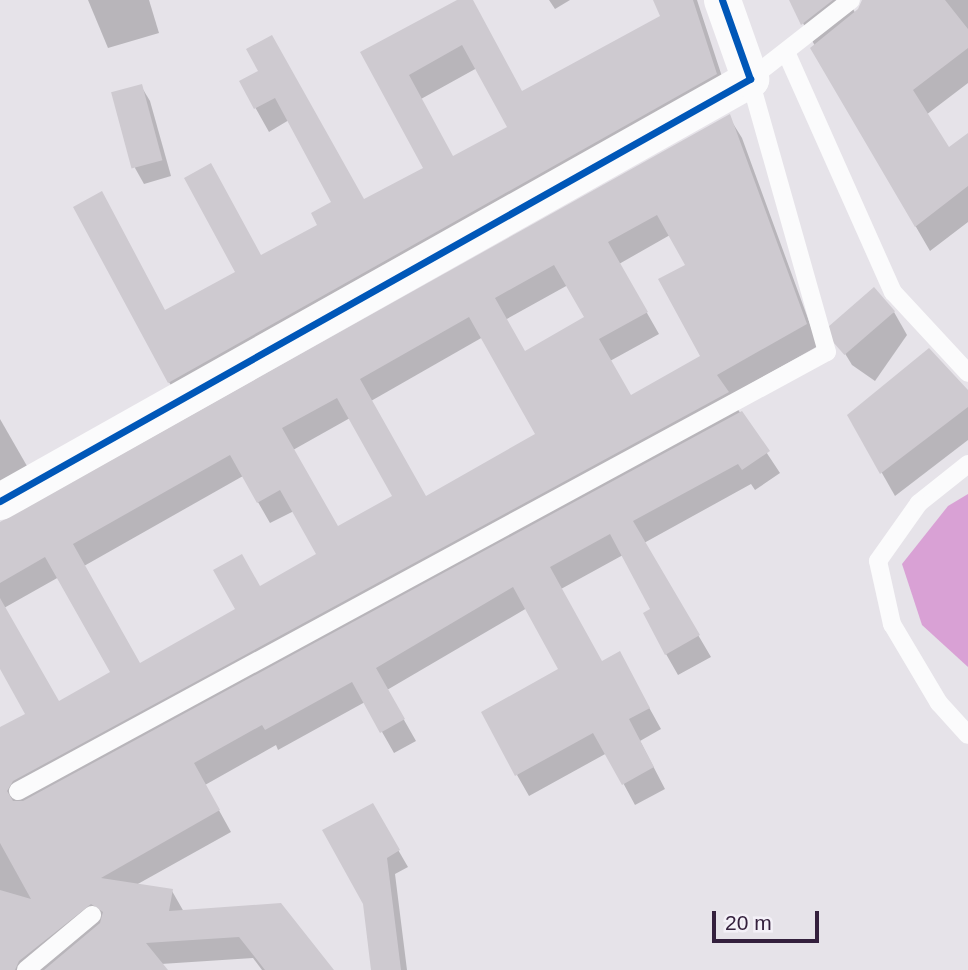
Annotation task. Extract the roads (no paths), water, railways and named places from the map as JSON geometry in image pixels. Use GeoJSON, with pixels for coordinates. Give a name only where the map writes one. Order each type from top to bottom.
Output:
{"type":"FeatureCollection","features":[{"type":"Feature","properties":{"kind":"street"},"geometry":{"type":"LineString","coordinates":[[0,501],[750,79],[722,0]]}},
{"type":"Feature","properties":{"kind":"lane"},"geometry":{"type":"LineString","coordinates":[[18,792],[827,352],[750,79],[851,0]]}},
{"type":"Feature","properties":{"kind":"lane"},"geometry":{"type":"LineString","coordinates":[[786,52],[893,292],[968,373]]}},
{"type":"Feature","properties":{"kind":"lane"},"geometry":{"type":"LineString","coordinates":[[968,464],[919,503],[878,561],[892,624],[939,703],[968,735]]}},
{"type":"Feature","properties":{"kind":"lane"},"geometry":{"type":"LineString","coordinates":[[26,970],[92,915]]}}]}
